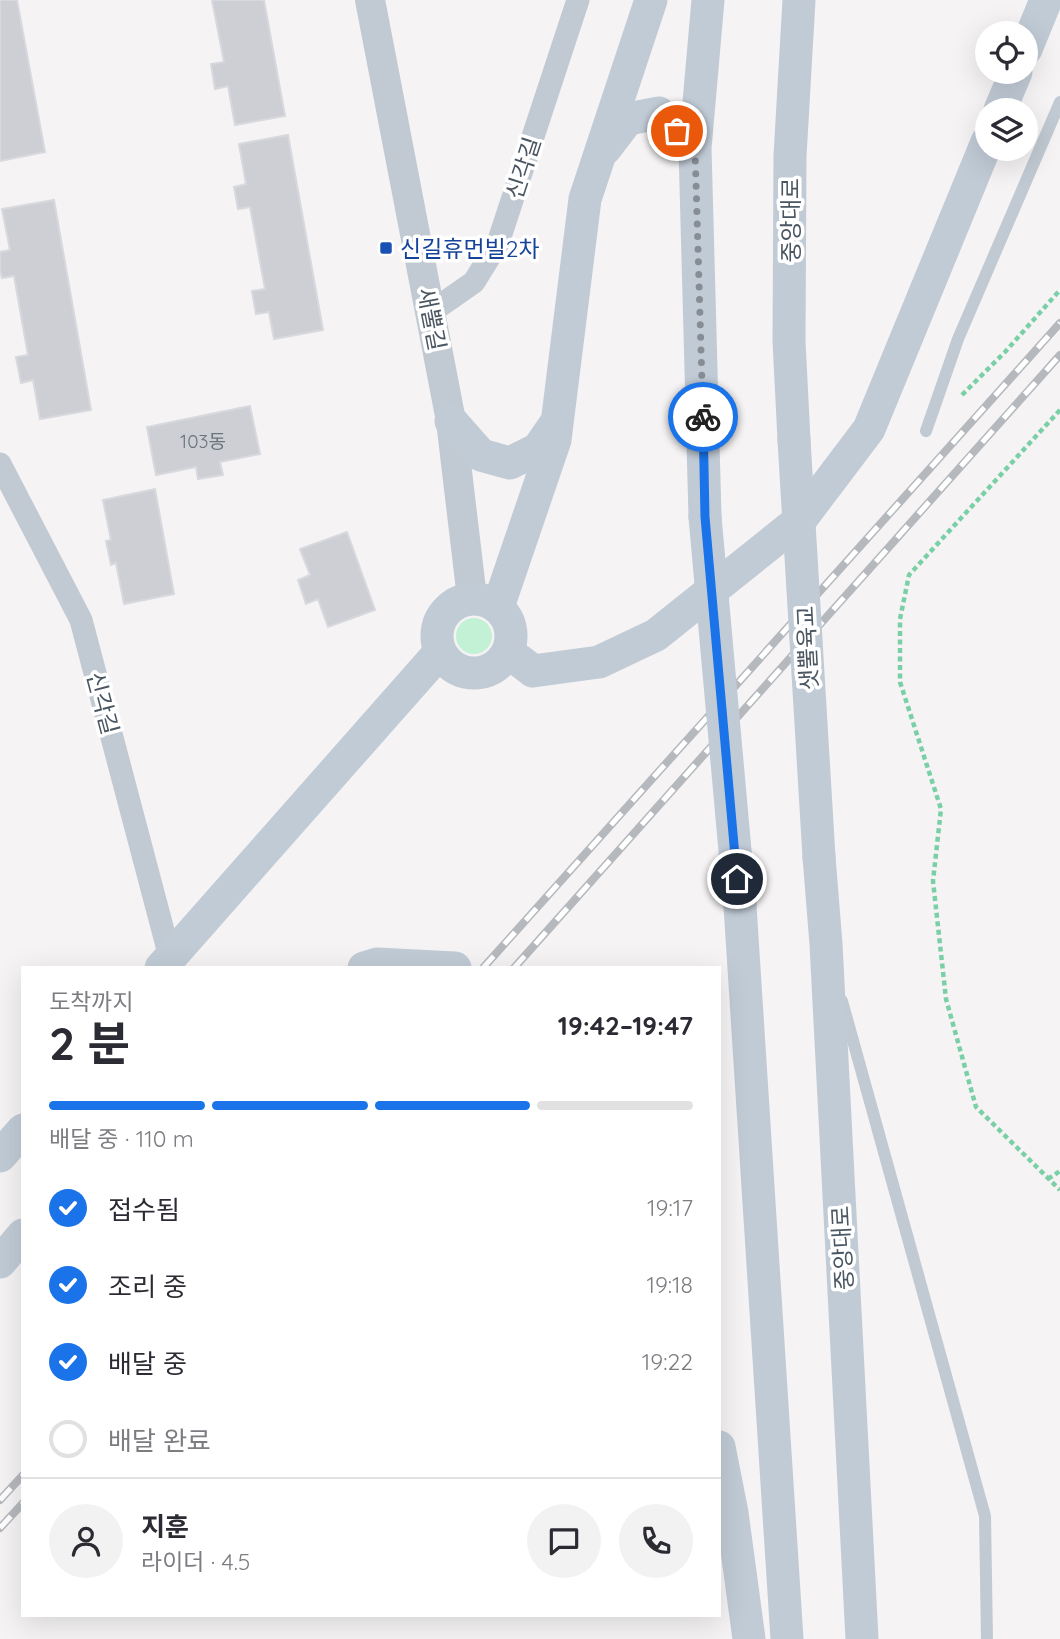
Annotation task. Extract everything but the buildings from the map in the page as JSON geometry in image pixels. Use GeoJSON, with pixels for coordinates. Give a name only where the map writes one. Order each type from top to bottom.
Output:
{"type":"FeatureCollection","features":[{"type":"Feature","properties":{"kind":"main road"},"geometry":{"type":"LineString","coordinates":[[485,603],[544,477],[555,440],[585,199],[651,0]]}},
{"type":"Feature","properties":{"kind":"main road"},"geometry":{"type":"LineString","coordinates":[[708,0],[695,148],[705,517],[740,906],[787,1639]]}},
{"type":"Feature","properties":{"kind":"main road","name":"중앙대로"},"geometry":{"type":"LineString","coordinates":[[794,440],[789,341],[790,182],[799,0]]}},
{"type":"Feature","properties":{"kind":"main road"},"geometry":{"type":"LineString","coordinates":[[1037,21],[1046,0]]}},
{"type":"Feature","properties":{"kind":"main road"},"geometry":{"type":"LineString","coordinates":[[596,160],[628,119],[659,113],[695,148]]}},
{"type":"Feature","properties":{"kind":"main road"},"geometry":{"type":"LineString","coordinates":[[508,652],[533,671],[599,662],[656,635],[801,519],[869,429],[979,161]]}},
{"type":"Feature","properties":{"kind":"main road"},"geometry":{"type":"LineString","coordinates":[[451,421],[481,455],[510,463],[538,449],[557,421]]}},
{"type":"Feature","properties":{"kind":"main road","name":"샛뿔육교"},"geometry":{"type":"LineString","coordinates":[[794,440],[819,856]]}},
{"type":"Feature","properties":{"kind":"main road"},"geometry":{"type":"LineString","coordinates":[[485,603],[506,616],[511,639],[508,652],[501,662],[490,670],[465,673],[453,667],[440,652],[436,634],[438,623],[444,612],[453,604],[485,603]]}},
{"type":"Feature","properties":{"kind":"main road"},"geometry":{"type":"LineString","coordinates":[[165,962],[440,652]]}},
{"type":"Feature","properties":{"kind":"main road","name":"중앙대로"},"geometry":{"type":"LineString","coordinates":[[819,856],[826,944],[862,1639]]}},
{"type":"Feature","properties":{"kind":"main road"},"geometry":{"type":"LineString","coordinates":[[370,966],[416,966]]}},
{"type":"Feature","properties":{"kind":"main road"},"geometry":{"type":"LineString","coordinates":[[0,1156],[21,1132]]}},
{"type":"Feature","properties":{"kind":"main road"},"geometry":{"type":"LineString","coordinates":[[0,1262],[21,1237]]}},
{"type":"Feature","properties":{"kind":"main road"},"geometry":{"type":"LineString","coordinates":[[721,1457],[732,1513],[749,1639]]}},
{"type":"Feature","properties":{"kind":"street","name":"새뿔길"},"geometry":{"type":"LineString","coordinates":[[370,0],[485,603]]}},
{"type":"Feature","properties":{"kind":"street","name":"신각길"},"geometry":{"type":"LineString","coordinates":[[431,312],[474,282],[498,243],[578,0]]}},
{"type":"Feature","properties":{"kind":"street","name":"신각길"},"geometry":{"type":"LineString","coordinates":[[0,464],[81,620],[165,962]]}},
{"type":"Feature","properties":{"kind":"lane"},"geometry":{"type":"LineString","coordinates":[[926,431],[958,339],[1060,102]]}},
{"type":"Feature","properties":{"kind":"lane"},"geometry":{"type":"LineString","coordinates":[[826,944],[985,1516],[987,1639]]}},
{"type":"Feature","properties":{"kind":"path"},"geometry":{"type":"LineString","coordinates":[[1060,410],[909,575],[900,619],[900,682],[941,809],[933,881],[946,999],[976,1107],[1060,1190]]}},
{"type":"Feature","properties":{"kind":"path"},"geometry":{"type":"LineString","coordinates":[[1048,1178],[1060,1171]]}},
{"type":"Feature","properties":{"kind":"green space"},"geometry":{"type":"Polygon","coordinates":[[[474,618],[487,623],[492,636],[487,649],[474,654],[461,649],[456,636],[461,623],[474,618]]]}},
{"type":"Feature","properties":{"kind":"railway"},"geometry":{"type":"LineString","coordinates":[[485,966],[1060,323]]}},
{"type":"Feature","properties":{"kind":"railway"},"geometry":{"type":"LineString","coordinates":[[516,966],[1060,355]]}},
{"type":"Feature","properties":{"kind":"railway"},"geometry":{"type":"LineString","coordinates":[[0,1500],[21,1477]]}},
{"type":"Feature","properties":{"kind":"railway"},"geometry":{"type":"LineString","coordinates":[[0,1528],[21,1505]]}},
{"type":"Feature","properties":{"kind":"way so far"},"geometry":{"type":"LineString","coordinates":[[677,131],[695,148],[703,417]]}},
{"type":"Feature","properties":{"kind":"place","name":"신길휴먼빌2차"},"geometry":{"type":"Point","coordinates":[386,248]}},
{"type":"Feature","properties":{"kind":"route"},"geometry":{"type":"LineString","coordinates":[[703,417],[705,517],[737,879]]}}]}
